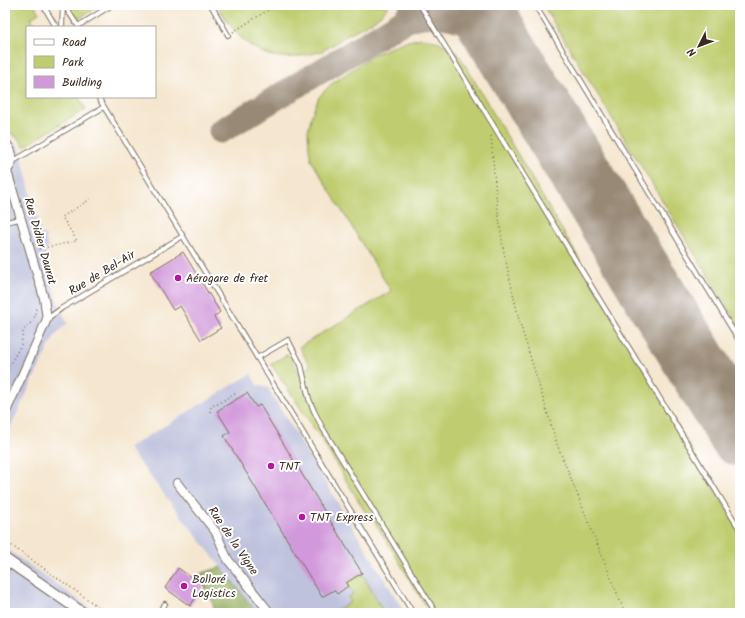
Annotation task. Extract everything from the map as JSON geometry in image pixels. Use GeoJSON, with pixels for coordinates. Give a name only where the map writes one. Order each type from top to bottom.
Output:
{"type":"FeatureCollection","features":[{"type":"Feature","properties":{"kind":"street"},"geometry":{"type":"LineString","coordinates":[[5,143],[11,151],[13,157],[11,163]]}},
{"type":"Feature","properties":{"kind":"street","name":"Rue Didier Daurat"},"geometry":{"type":"LineString","coordinates":[[11,163],[11,166],[6,171],[44,298],[46,319]]}},
{"type":"Feature","properties":{"kind":"street"},"geometry":{"type":"LineString","coordinates":[[5,414],[46,319]]}},
{"type":"Feature","properties":{"kind":"street","name":"Rue de la Vigne"},"geometry":{"type":"LineString","coordinates":[[177,482],[215,531],[229,561],[270,613]]}},
{"type":"Feature","properties":{"kind":"street"},"geometry":{"type":"LineString","coordinates":[[5,559],[83,613]]}},
{"type":"Feature","properties":{"kind":"lane"},"geometry":{"type":"LineString","coordinates":[[43,5],[55,26]]}},
{"type":"Feature","properties":{"kind":"lane"},"geometry":{"type":"LineString","coordinates":[[63,5],[78,26],[112,5]]}},
{"type":"Feature","properties":{"kind":"lane"},"geometry":{"type":"LineString","coordinates":[[62,26],[63,5]]}},
{"type":"Feature","properties":{"kind":"lane"},"geometry":{"type":"LineString","coordinates":[[211,5],[228,35]]}},
{"type":"Feature","properties":{"kind":"lane"},"geometry":{"type":"LineString","coordinates":[[420,5],[740,530]]}},
{"type":"Feature","properties":{"kind":"lane"},"geometry":{"type":"LineString","coordinates":[[535,5],[740,342]]}},
{"type":"Feature","properties":{"kind":"lane"},"geometry":{"type":"LineString","coordinates":[[99,98],[413,613]]}},
{"type":"Feature","properties":{"kind":"lane"},"geometry":{"type":"LineString","coordinates":[[11,163],[104,106]]}},
{"type":"Feature","properties":{"kind":"lane"},"geometry":{"type":"LineString","coordinates":[[5,222],[20,219]]}},
{"type":"Feature","properties":{"kind":"lane","name":"Rue de Bel-Air"},"geometry":{"type":"LineString","coordinates":[[46,319],[183,236]]}},
{"type":"Feature","properties":{"kind":"lane"},"geometry":{"type":"LineString","coordinates":[[258,358],[288,340],[301,364],[309,399],[322,426],[436,613]]}},
{"type":"Feature","properties":{"kind":"lane"},"geometry":{"type":"LineString","coordinates":[[158,613],[165,604]]}},
{"type":"Feature","properties":{"kind":"path"},"geometry":{"type":"LineString","coordinates":[[228,35],[276,5]]}},
{"type":"Feature","properties":{"kind":"path"},"geometry":{"type":"LineString","coordinates":[[490,120],[496,196],[503,248],[519,320],[557,444],[625,613]]}},
{"type":"Feature","properties":{"kind":"path"},"geometry":{"type":"LineString","coordinates":[[30,252],[77,241],[62,217],[92,198]]}},
{"type":"Feature","properties":{"kind":"path"},"geometry":{"type":"LineString","coordinates":[[5,378],[21,344],[23,332],[34,320],[36,300],[44,298]]}},
{"type":"Feature","properties":{"kind":"path"},"geometry":{"type":"LineString","coordinates":[[210,412],[211,407],[234,394],[238,395]]}},
{"type":"Feature","properties":{"kind":"path"},"geometry":{"type":"LineString","coordinates":[[5,542],[106,613]]}},
{"type":"Feature","properties":{"kind":"shaded area"},"geometry":{"type":"Polygon","coordinates":[[[5,134],[20,150],[41,234],[45,235],[48,248],[45,251],[55,295],[68,323],[56,334],[5,438],[5,134]]]}},
{"type":"Feature","properties":{"kind":"shaded area"},"geometry":{"type":"Polygon","coordinates":[[[251,374],[257,385],[268,388],[405,613],[257,613],[128,448],[251,374]]]}},
{"type":"Feature","properties":{"kind":"shaded area"},"geometry":{"type":"Polygon","coordinates":[[[5,548],[97,613],[5,613],[5,548]]]}},
{"type":"Feature","properties":{"kind":"green space"},"geometry":{"type":"Polygon","coordinates":[[[5,5],[34,5],[39,13],[31,18],[35,26],[26,26],[26,98],[79,98],[86,109],[24,147],[19,139],[6,130],[5,120],[7,118],[5,110],[5,5]]]}},
{"type":"Feature","properties":{"kind":"green space"},"geometry":{"type":"Polygon","coordinates":[[[67,5],[101,5],[76,20],[67,5]]]}},
{"type":"Feature","properties":{"kind":"green space"},"geometry":{"type":"Polygon","coordinates":[[[217,5],[389,5],[377,18],[322,51],[304,56],[286,57],[273,56],[250,46],[232,28],[217,5]]]}},
{"type":"Feature","properties":{"kind":"green space"},"geometry":{"type":"Polygon","coordinates":[[[543,5],[735,5],[740,13],[740,328],[543,5]]]}},
{"type":"Feature","properties":{"kind":"green space"},"geometry":{"type":"Polygon","coordinates":[[[422,38],[439,42],[458,53],[740,532],[740,613],[430,613],[369,512],[366,513],[317,433],[271,364],[288,354],[299,373],[310,366],[299,347],[391,291],[311,160],[308,131],[312,114],[319,97],[330,85],[373,55],[403,42],[422,38]]]}},
{"type":"Feature","properties":{"kind":"green space"},"geometry":{"type":"Polygon","coordinates":[[[221,567],[257,613],[216,613],[201,573],[221,567]]]}},
{"type":"Feature","properties":{"kind":"green space"},"geometry":{"type":"Polygon","coordinates":[[[362,573],[384,613],[333,613],[351,602],[348,597],[353,594],[346,583],[356,576],[359,577],[358,575],[362,573]]]}},
{"type":"Feature","properties":{"kind":"building"},"geometry":{"type":"Polygon","coordinates":[[[183,252],[220,312],[214,317],[221,328],[201,340],[180,306],[173,310],[150,272],[183,252]]]}},
{"type":"Feature","properties":{"kind":"building","name":"TNT"},"geometry":{"type":"Polygon","coordinates":[[[247,393],[256,407],[260,405],[362,573],[346,583],[348,586],[337,594],[334,590],[322,597],[224,436],[230,432],[217,411],[247,393]]]}},
{"type":"Feature","properties":{"kind":"building"},"geometry":{"type":"Polygon","coordinates":[[[178,568],[204,586],[190,606],[165,588],[178,568]]]}},
{"type":"Feature","properties":{"kind":"taxiway"},"geometry":{"type":"LineString","coordinates":[[221,131],[395,26],[405,19],[416,5]]}},
{"type":"Feature","properties":{"kind":"taxiway"},"geometry":{"type":"LineString","coordinates":[[484,5],[489,20],[502,42]]}},
{"type":"Feature","properties":{"kind":"taxiway"},"geometry":{"type":"LineString","coordinates":[[396,26],[413,18],[424,16],[447,17],[470,24],[490,36],[498,44],[536,100]]}},
{"type":"Feature","properties":{"kind":"runway"},"geometry":{"type":"LineString","coordinates":[[478,5],[740,435]]}},
{"type":"Feature","properties":{"kind":"place","name":"Aérogare de fret"},"geometry":{"type":"Point","coordinates":[178,278]}},
{"type":"Feature","properties":{"kind":"place","name":"TNT"},"geometry":{"type":"Point","coordinates":[271,466]}},
{"type":"Feature","properties":{"kind":"place","name":"TNT Express"},"geometry":{"type":"Point","coordinates":[302,517]}},
{"type":"Feature","properties":{"kind":"place","name":"Bolloré Logistics"},"geometry":{"type":"Point","coordinates":[184,586]}}]}
